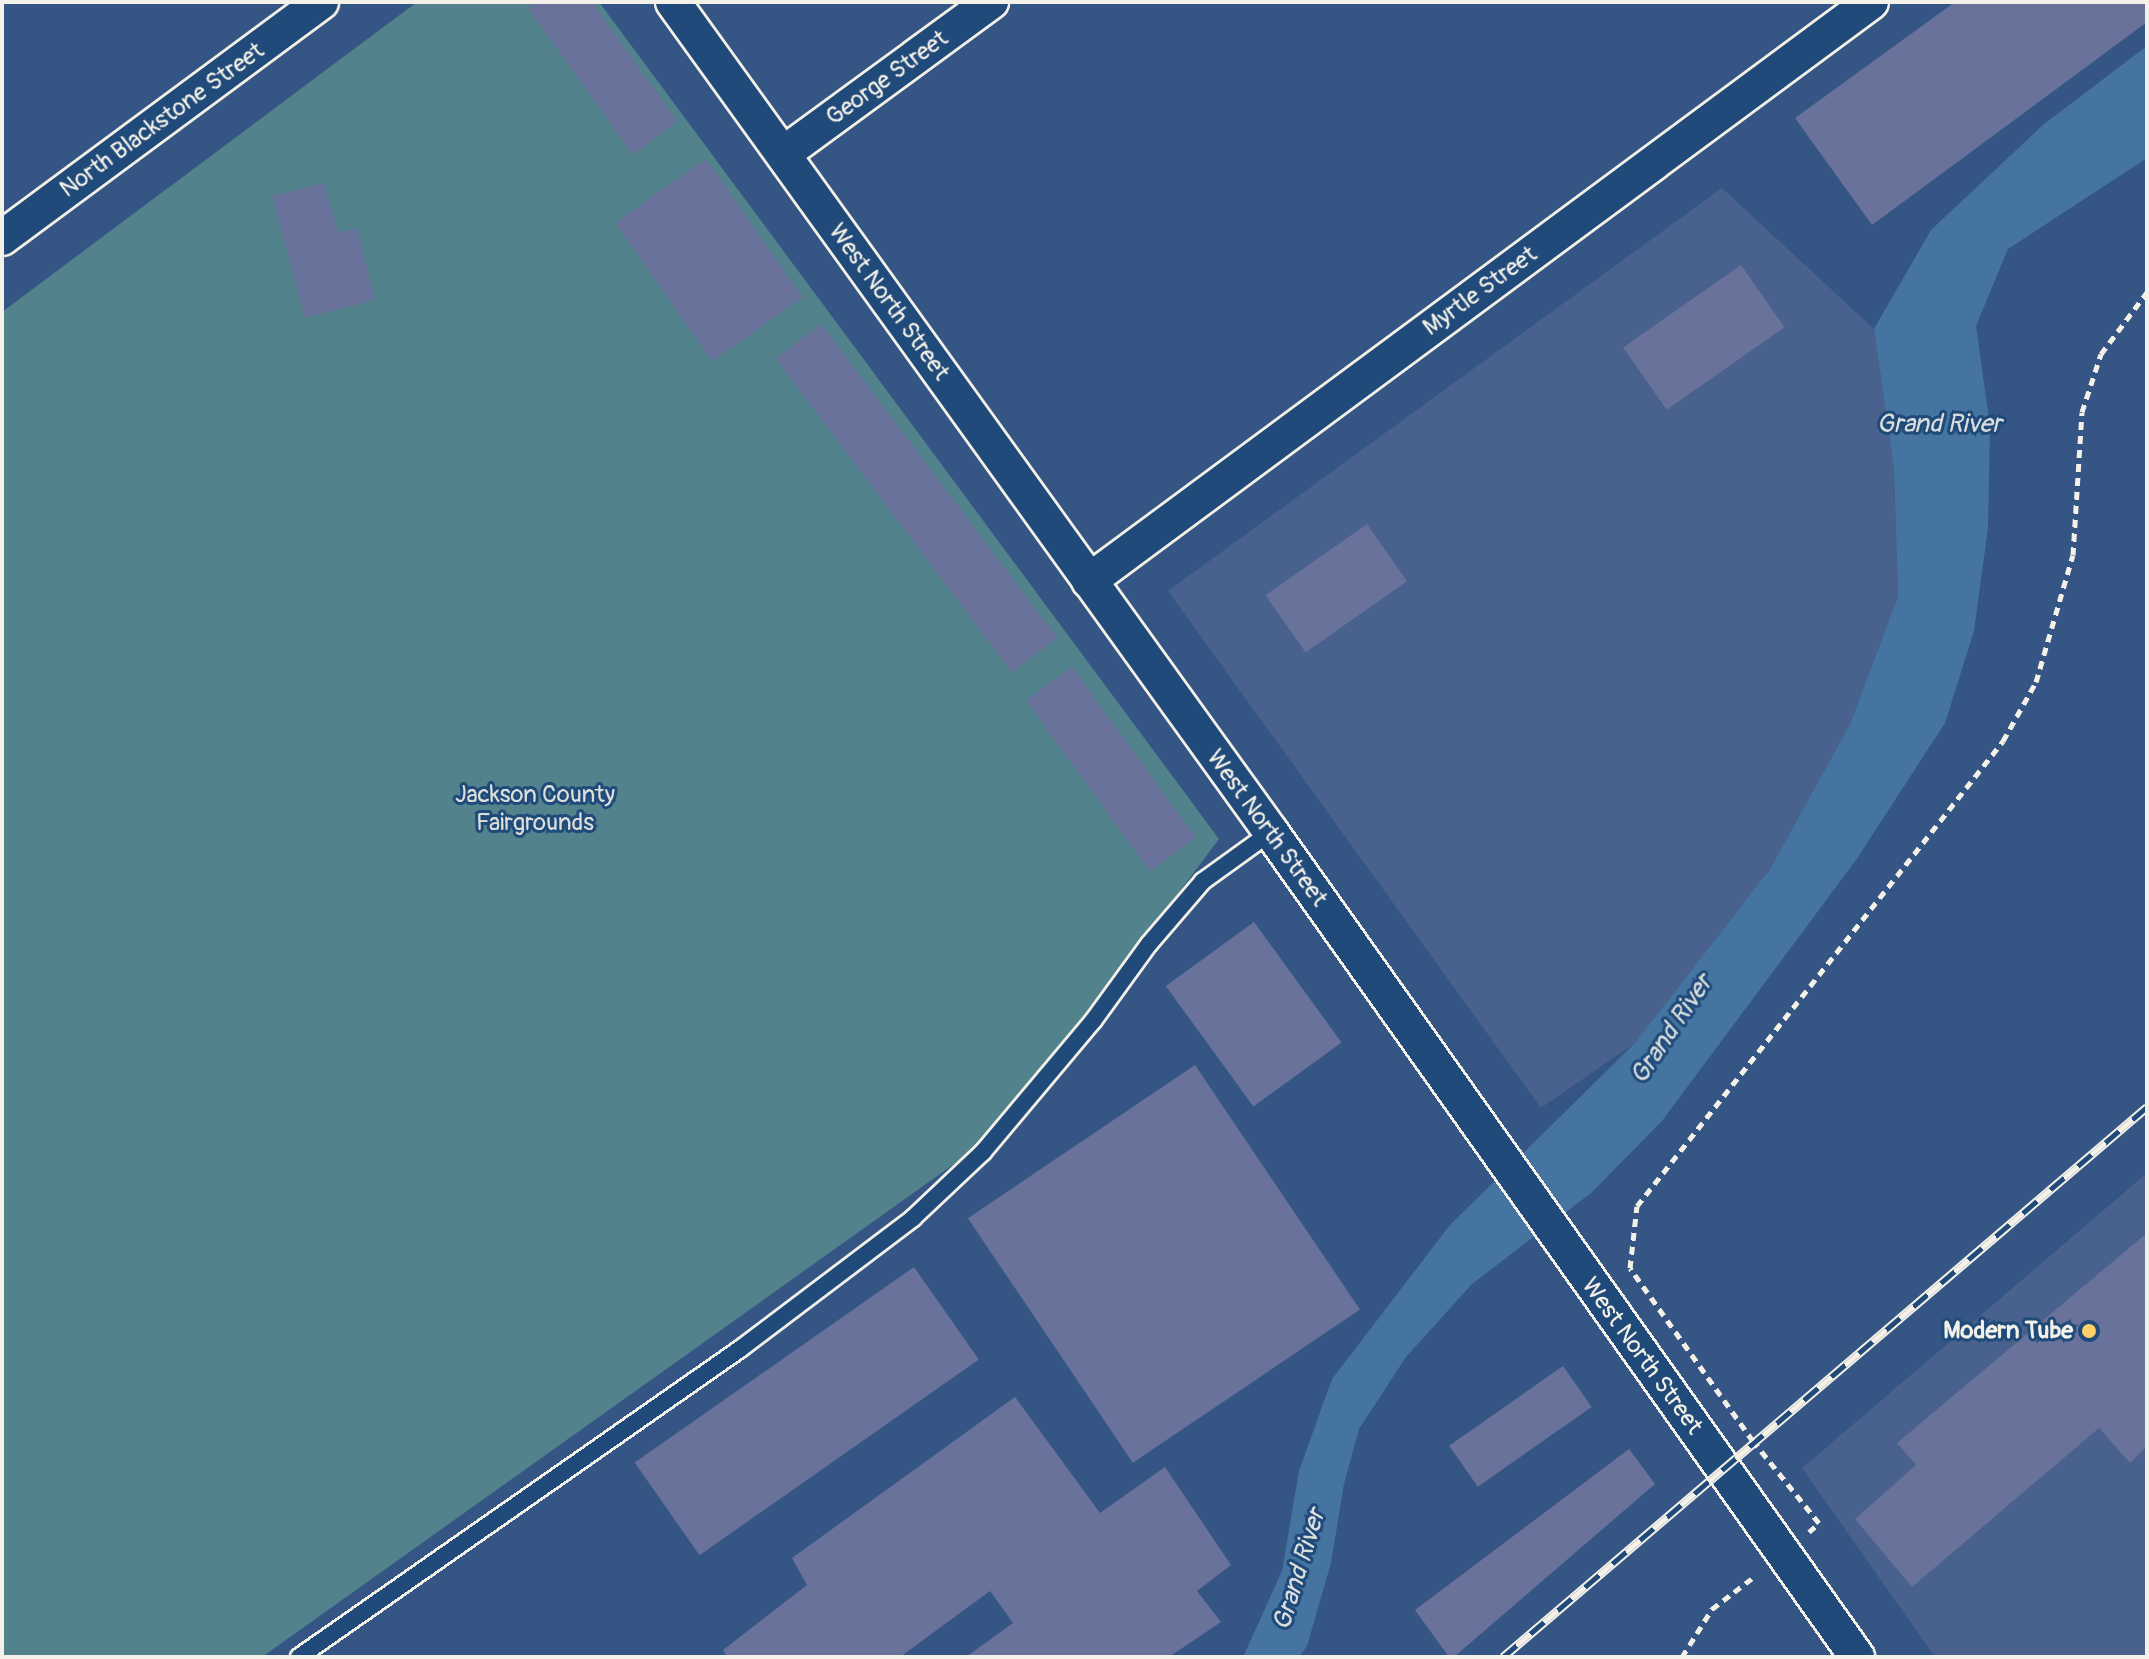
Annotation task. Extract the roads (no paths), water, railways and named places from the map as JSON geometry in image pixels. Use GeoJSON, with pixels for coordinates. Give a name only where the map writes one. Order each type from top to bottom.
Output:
{"type":"FeatureCollection","features":[{"type":"Feature","properties":{"kind":"street","name":"North Blackstone Street"},"geometry":{"type":"LineString","coordinates":[[2,238],[321,2]]}},
{"type":"Feature","properties":{"kind":"street","name":"West North Street"},"geometry":{"type":"LineString","coordinates":[[673,2],[1271,832],[1495,1152],[1857,1657]]}},
{"type":"Feature","properties":{"kind":"street","name":"George Street"},"geometry":{"type":"LineString","coordinates":[[783,154],[991,2]]}},
{"type":"Feature","properties":{"kind":"street","name":"Myrtle Street"},"geometry":{"type":"LineString","coordinates":[[1089,581],[1871,2]]}},
{"type":"Feature","properties":{"kind":"lane"},"geometry":{"type":"LineString","coordinates":[[299,1657],[740,1349],[913,1218],[983,1152],[1093,1021],[1149,944],[1203,881],[1271,832]]}},
{"type":"Feature","properties":{"kind":"water","name":"Grand River"},"geometry":{"type":"Polygon","coordinates":[[[2147,46],[2147,158],[2008,249],[1976,326],[1990,426],[1988,528],[1974,631],[1945,723],[1856,860],[1662,1121],[1591,1193],[1472,1284],[1406,1357],[1359,1429],[1344,1484],[1331,1563],[1307,1646],[1299,1657],[1243,1657],[1282,1571],[1299,1471],[1332,1379],[1450,1225],[1635,1043],[1770,869],[1850,724],[1898,596],[1894,469],[1874,329],[1931,230],[2044,124],[2147,46]]]}},
{"type":"Feature","properties":{"kind":"railway"},"geometry":{"type":"LineString","coordinates":[[1503,1657],[2147,1107]]}},
{"type":"Feature","properties":{"kind":"place","name":"Modern Tube"},"geometry":{"type":"Point","coordinates":[2089,1331]}},
{"type":"Feature","properties":{"kind":"park label","name":"Jackson County Fairgrounds"},"geometry":{"type":"Point","coordinates":[535,809]}}]}
